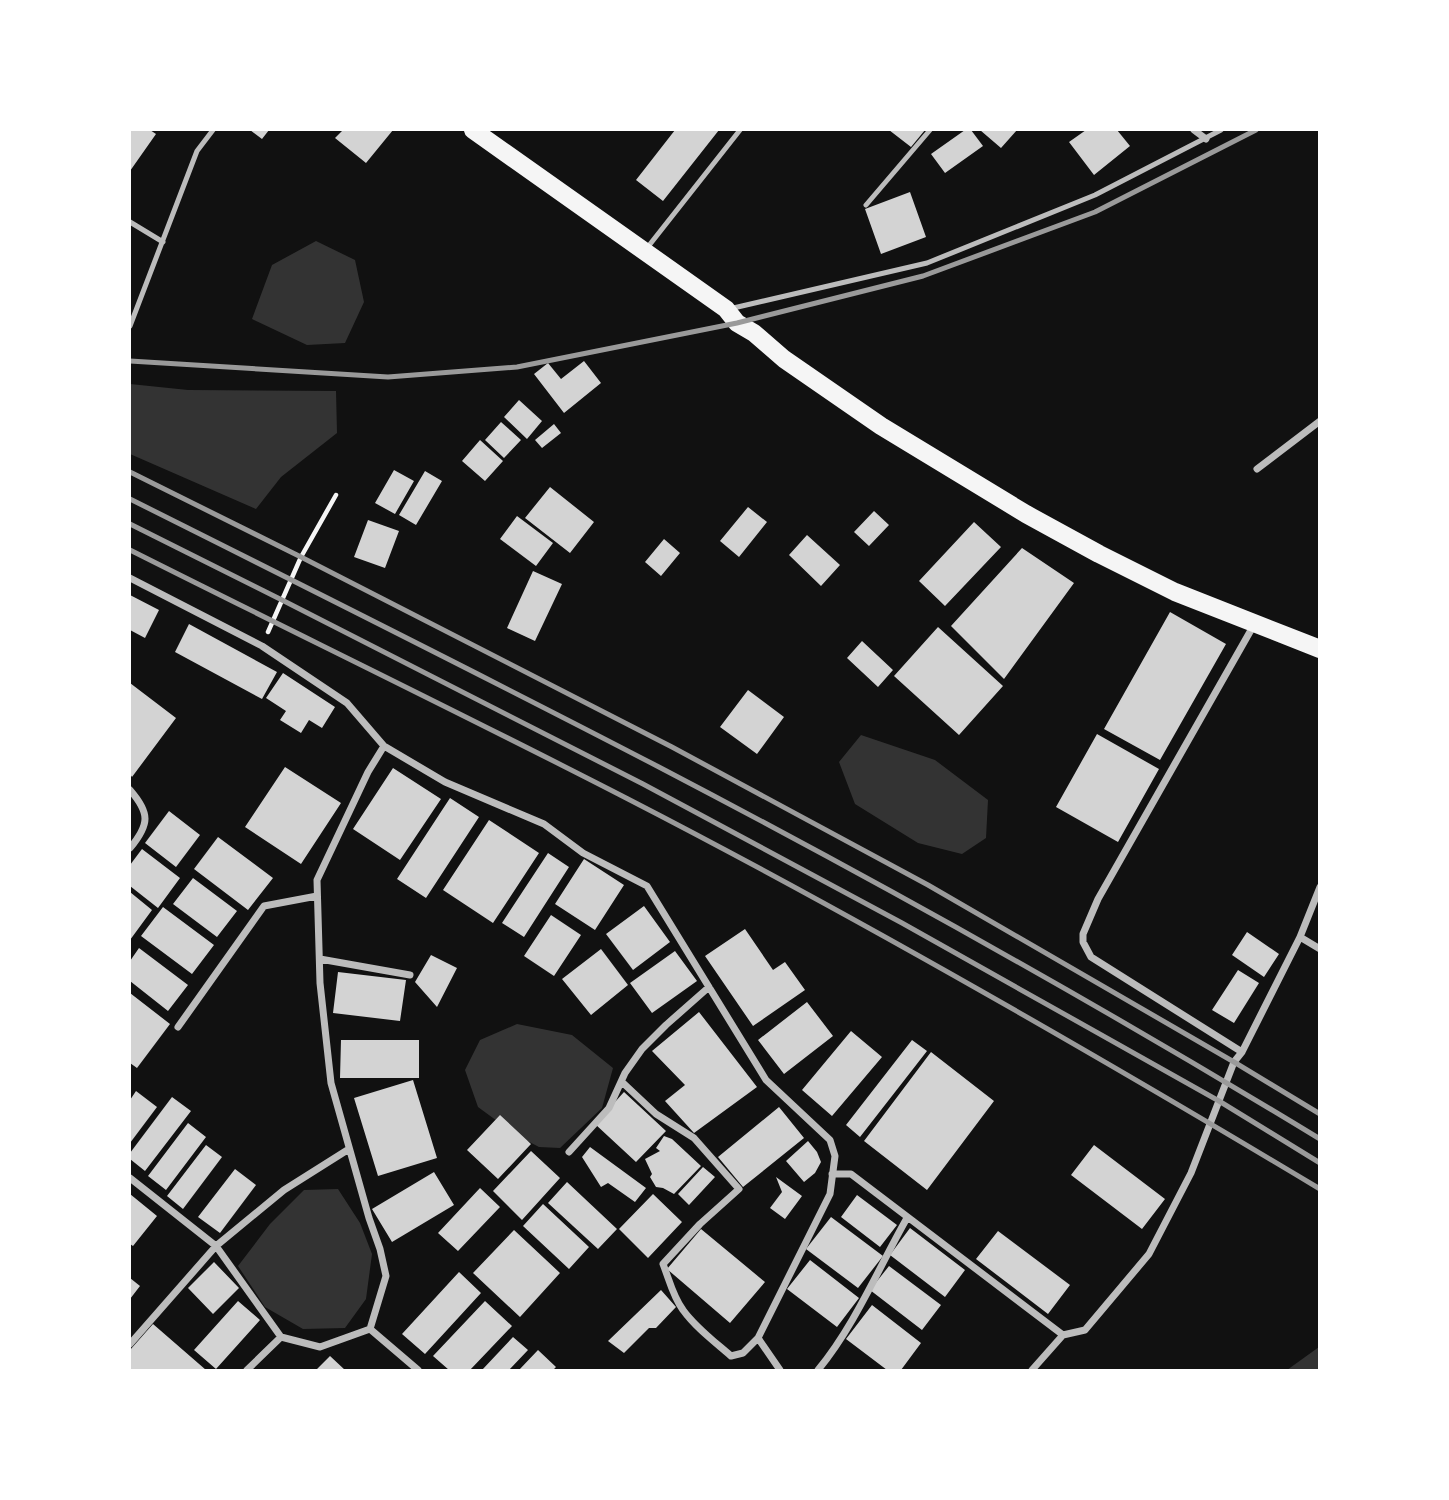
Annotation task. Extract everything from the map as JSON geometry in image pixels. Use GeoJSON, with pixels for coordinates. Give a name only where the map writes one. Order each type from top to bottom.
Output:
{"type":"FeatureCollection","features":[{"type":"Feature","properties":{"kind":"main road"},"geometry":{"type":"LineString","coordinates":[[473,130],[726,309],[737,323],[783,359],[859,411],[1026,514],[1175,592],[1320,649]]}},
{"type":"Feature","properties":{"kind":"street"},"geometry":{"type":"LineString","coordinates":[[1194,130],[1206,139]]}},
{"type":"Feature","properties":{"kind":"street"},"geometry":{"type":"LineString","coordinates":[[1257,469],[1320,422]]}},
{"type":"Feature","properties":{"kind":"street"},"geometry":{"type":"LineString","coordinates":[[130,578],[262,646],[347,703],[384,746],[445,782],[544,824],[583,853],[646,886],[766,1080],[830,1139],[834,1147],[830,1194],[758,1338],[743,1353],[731,1356],[709,1338],[684,1311],[663,1264],[700,1224],[739,1189],[694,1138],[656,1114],[622,1082]]}},
{"type":"Feature","properties":{"kind":"street"},"geometry":{"type":"LineString","coordinates":[[1242,1052],[1091,957],[1083,942],[1083,934],[1098,899],[1255,623]]}},
{"type":"Feature","properties":{"kind":"street"},"geometry":{"type":"LineString","coordinates":[[370,1329],[386,1276],[331,1083],[320,983],[317,880],[368,772],[384,746]]}},
{"type":"Feature","properties":{"kind":"street"},"geometry":{"type":"LineString","coordinates":[[130,790],[143,804],[146,819],[139,837],[130,848]]}},
{"type":"Feature","properties":{"kind":"street"},"geometry":{"type":"LineString","coordinates":[[1032,1370],[1063,1335],[1086,1331],[1149,1254],[1191,1173],[1234,1062],[1242,1052],[1300,937],[1320,887]]}},
{"type":"Feature","properties":{"kind":"street"},"geometry":{"type":"LineString","coordinates":[[178,1027],[264,906],[317,896]]}},
{"type":"Feature","properties":{"kind":"street"},"geometry":{"type":"LineString","coordinates":[[1300,937],[1320,950]]}},
{"type":"Feature","properties":{"kind":"street"},"geometry":{"type":"LineString","coordinates":[[320,959],[410,975]]}},
{"type":"Feature","properties":{"kind":"street"},"geometry":{"type":"LineString","coordinates":[[569,1152],[609,1108],[625,1073],[642,1049],[709,987]]}},
{"type":"Feature","properties":{"kind":"street"},"geometry":{"type":"LineString","coordinates":[[130,1344],[216,1247],[284,1190],[349,1149]]}},
{"type":"Feature","properties":{"kind":"street"},"geometry":{"type":"LineString","coordinates":[[832,1174],[851,1174],[1063,1335]]}},
{"type":"Feature","properties":{"kind":"street"},"geometry":{"type":"LineString","coordinates":[[130,1178],[216,1247],[281,1336],[320,1347],[370,1329]]}},
{"type":"Feature","properties":{"kind":"street"},"geometry":{"type":"LineString","coordinates":[[818,1370],[834,1352],[907,1218]]}},
{"type":"Feature","properties":{"kind":"street"},"geometry":{"type":"LineString","coordinates":[[370,1329],[418,1370]]}},
{"type":"Feature","properties":{"kind":"street"},"geometry":{"type":"LineString","coordinates":[[247,1370],[281,1336]]}},
{"type":"Feature","properties":{"kind":"street"},"geometry":{"type":"LineString","coordinates":[[758,1338],[779,1370]]}},
{"type":"Feature","properties":{"kind":"lane"},"geometry":{"type":"LineString","coordinates":[[130,326],[198,151],[212,130]]}},
{"type":"Feature","properties":{"kind":"lane"},"geometry":{"type":"LineString","coordinates":[[644,251],[740,130]]}},
{"type":"Feature","properties":{"kind":"lane"},"geometry":{"type":"LineString","coordinates":[[866,205],[930,130]]}},
{"type":"Feature","properties":{"kind":"lane"},"geometry":{"type":"LineString","coordinates":[[726,309],[926,263],[1095,195],[1221,130]]}},
{"type":"Feature","properties":{"kind":"lane"},"geometry":{"type":"LineString","coordinates":[[130,222],[163,242]]}},
{"type":"Feature","properties":{"kind":"path"},"geometry":{"type":"LineString","coordinates":[[262,646],[301,557],[337,495]]}},
{"type":"Feature","properties":{"kind":"shaded area"},"geometry":{"type":"Polygon","coordinates":[[[316,241],[355,260],[364,302],[345,343],[307,345],[252,319],[272,265],[316,241]]]}},
{"type":"Feature","properties":{"kind":"shaded area"},"geometry":{"type":"Polygon","coordinates":[[[130,384],[188,390],[336,391],[337,433],[281,477],[256,509],[130,454],[130,384]]]}},
{"type":"Feature","properties":{"kind":"shaded area"},"geometry":{"type":"Polygon","coordinates":[[[861,735],[935,760],[988,800],[986,838],[962,854],[918,843],[855,804],[839,762],[861,735]]]}},
{"type":"Feature","properties":{"kind":"shaded area"},"geometry":{"type":"Polygon","coordinates":[[[517,1024],[572,1035],[613,1068],[602,1108],[560,1148],[539,1147],[516,1135],[478,1107],[465,1070],[480,1040],[517,1024]]]}},
{"type":"Feature","properties":{"kind":"shaded area"},"geometry":{"type":"Polygon","coordinates":[[[338,1189],[360,1223],[372,1254],[366,1299],[345,1328],[303,1329],[265,1307],[238,1266],[270,1224],[304,1190],[338,1189]]]}},
{"type":"Feature","properties":{"kind":"shaded area"},"geometry":{"type":"Polygon","coordinates":[[[1319,1347],[1319,1370],[1287,1370],[1319,1347]]]}},
{"type":"Feature","properties":{"kind":"building"},"geometry":{"type":"Polygon","coordinates":[[[130,130],[150,130],[156,134],[130,171],[130,130]]]}},
{"type":"Feature","properties":{"kind":"building"},"geometry":{"type":"Polygon","coordinates":[[[250,130],[269,130],[262,139],[250,130]]]}},
{"type":"Feature","properties":{"kind":"building"},"geometry":{"type":"Polygon","coordinates":[[[343,130],[393,130],[366,163],[335,138],[343,130]]]}},
{"type":"Feature","properties":{"kind":"building"},"geometry":{"type":"Polygon","coordinates":[[[675,130],[719,130],[663,201],[636,180],[675,130]]]}},
{"type":"Feature","properties":{"kind":"building"},"geometry":{"type":"Polygon","coordinates":[[[889,130],[925,130],[911,147],[889,130]]]}},
{"type":"Feature","properties":{"kind":"building"},"geometry":{"type":"Polygon","coordinates":[[[965,130],[971,130],[983,146],[945,173],[931,154],[965,130]]]}},
{"type":"Feature","properties":{"kind":"building"},"geometry":{"type":"Polygon","coordinates":[[[980,130],[1017,130],[1001,148],[980,130]]]}},
{"type":"Feature","properties":{"kind":"building"},"geometry":{"type":"Polygon","coordinates":[[[1086,130],[1117,130],[1130,146],[1094,175],[1069,142],[1086,130]]]}},
{"type":"Feature","properties":{"kind":"building"},"geometry":{"type":"Polygon","coordinates":[[[910,192],[926,237],[881,254],[865,209],[910,192]]]}},
{"type":"Feature","properties":{"kind":"building"},"geometry":{"type":"Polygon","coordinates":[[[584,361],[601,383],[564,413],[534,374],[548,363],[561,379],[584,361]]]}},
{"type":"Feature","properties":{"kind":"building"},"geometry":{"type":"Polygon","coordinates":[[[519,400],[542,421],[527,439],[504,417],[519,400]]]}},
{"type":"Feature","properties":{"kind":"building"},"geometry":{"type":"Polygon","coordinates":[[[501,422],[521,440],[504,458],[485,440],[501,422]]]}},
{"type":"Feature","properties":{"kind":"building"},"geometry":{"type":"Polygon","coordinates":[[[554,424],[561,433],[542,448],[535,440],[554,424]]]}},
{"type":"Feature","properties":{"kind":"building"},"geometry":{"type":"Polygon","coordinates":[[[480,440],[503,461],[485,481],[462,461],[480,440]]]}},
{"type":"Feature","properties":{"kind":"building"},"geometry":{"type":"Polygon","coordinates":[[[394,470],[414,481],[395,514],[375,503],[394,470]]]}},
{"type":"Feature","properties":{"kind":"building"},"geometry":{"type":"Polygon","coordinates":[[[425,471],[442,481],[416,525],[399,515],[425,471]]]}},
{"type":"Feature","properties":{"kind":"building"},"geometry":{"type":"Polygon","coordinates":[[[550,487],[594,522],[570,553],[525,518],[550,487]]]}},
{"type":"Feature","properties":{"kind":"building"},"geometry":{"type":"Polygon","coordinates":[[[748,507],[767,522],[739,557],[720,541],[748,507]]]}},
{"type":"Feature","properties":{"kind":"building"},"geometry":{"type":"Polygon","coordinates":[[[874,511],[889,525],[869,546],[854,532],[874,511]]]}},
{"type":"Feature","properties":{"kind":"building"},"geometry":{"type":"Polygon","coordinates":[[[517,516],[553,543],[536,566],[500,539],[517,516]]]}},
{"type":"Feature","properties":{"kind":"building"},"geometry":{"type":"Polygon","coordinates":[[[368,520],[399,531],[385,568],[354,557],[368,520]]]}},
{"type":"Feature","properties":{"kind":"building"},"geometry":{"type":"Polygon","coordinates":[[[974,522],[1001,547],[945,606],[919,581],[974,522]]]}},
{"type":"Feature","properties":{"kind":"building"},"geometry":{"type":"Polygon","coordinates":[[[807,535],[840,565],[821,586],[789,555],[807,535]]]}},
{"type":"Feature","properties":{"kind":"building"},"geometry":{"type":"Polygon","coordinates":[[[664,539],[680,553],[661,576],[645,562],[664,539]]]}},
{"type":"Feature","properties":{"kind":"building"},"geometry":{"type":"Polygon","coordinates":[[[1022,548],[1074,583],[1004,679],[951,626],[1022,548]]]}},
{"type":"Feature","properties":{"kind":"building"},"geometry":{"type":"Polygon","coordinates":[[[533,571],[562,584],[535,641],[507,628],[533,571]]]}},
{"type":"Feature","properties":{"kind":"building"},"geometry":{"type":"Polygon","coordinates":[[[130,595],[159,610],[145,638],[130,630],[130,595]]]}},
{"type":"Feature","properties":{"kind":"building"},"geometry":{"type":"Polygon","coordinates":[[[1170,612],[1226,644],[1160,760],[1104,729],[1170,612]]]}},
{"type":"Feature","properties":{"kind":"building"},"geometry":{"type":"Polygon","coordinates":[[[189,624],[277,672],[262,699],[175,652],[189,624]]]}},
{"type":"Feature","properties":{"kind":"building"},"geometry":{"type":"Polygon","coordinates":[[[938,627],[1003,686],[959,735],[894,676],[938,627]]]}},
{"type":"Feature","properties":{"kind":"building"},"geometry":{"type":"Polygon","coordinates":[[[862,641],[893,670],[878,687],[847,658],[862,641]]]}},
{"type":"Feature","properties":{"kind":"building"},"geometry":{"type":"Polygon","coordinates":[[[283,673],[335,707],[322,728],[309,720],[301,733],[280,720],[286,711],[266,698],[283,673]]]}},
{"type":"Feature","properties":{"kind":"building"},"geometry":{"type":"Polygon","coordinates":[[[130,683],[176,718],[132,777],[130,774],[130,683]]]}},
{"type":"Feature","properties":{"kind":"building"},"geometry":{"type":"Polygon","coordinates":[[[748,690],[784,717],[757,754],[720,727],[748,690]]]}},
{"type":"Feature","properties":{"kind":"building"},"geometry":{"type":"Polygon","coordinates":[[[1097,734],[1159,769],[1118,842],[1056,807],[1097,734]]]}},
{"type":"Feature","properties":{"kind":"building"},"geometry":{"type":"Polygon","coordinates":[[[285,767],[341,803],[301,864],[245,827],[285,767]]]}},
{"type":"Feature","properties":{"kind":"building"},"geometry":{"type":"Polygon","coordinates":[[[393,768],[441,799],[400,860],[353,829],[393,768]]]}},
{"type":"Feature","properties":{"kind":"building"},"geometry":{"type":"Polygon","coordinates":[[[450,798],[479,817],[426,898],[397,879],[450,798]]]}},
{"type":"Feature","properties":{"kind":"building"},"geometry":{"type":"Polygon","coordinates":[[[169,811],[200,835],[176,867],[145,843],[169,811]]]}},
{"type":"Feature","properties":{"kind":"building"},"geometry":{"type":"Polygon","coordinates":[[[489,820],[539,853],[493,923],[443,890],[489,820]]]}},
{"type":"Feature","properties":{"kind":"building"},"geometry":{"type":"Polygon","coordinates":[[[218,837],[273,878],[248,910],[194,869],[218,837]]]}},
{"type":"Feature","properties":{"kind":"building"},"geometry":{"type":"Polygon","coordinates":[[[142,849],[180,878],[158,908],[130,886],[130,865],[142,849]]]}},
{"type":"Feature","properties":{"kind":"building"},"geometry":{"type":"Polygon","coordinates":[[[548,853],[569,867],[524,937],[502,923],[548,853]]]}},
{"type":"Feature","properties":{"kind":"building"},"geometry":{"type":"Polygon","coordinates":[[[584,859],[624,885],[595,930],[555,904],[584,859]]]}},
{"type":"Feature","properties":{"kind":"building"},"geometry":{"type":"Polygon","coordinates":[[[193,878],[237,911],[217,937],[173,904],[193,878]]]}},
{"type":"Feature","properties":{"kind":"building"},"geometry":{"type":"Polygon","coordinates":[[[130,892],[152,910],[130,940],[130,892]]]}},
{"type":"Feature","properties":{"kind":"building"},"geometry":{"type":"Polygon","coordinates":[[[644,906],[670,942],[633,970],[606,934],[644,906]]]}},
{"type":"Feature","properties":{"kind":"building"},"geometry":{"type":"Polygon","coordinates":[[[163,907],[214,945],[192,974],[141,936],[163,907]]]}},
{"type":"Feature","properties":{"kind":"building"},"geometry":{"type":"Polygon","coordinates":[[[551,915],[581,935],[554,976],[524,956],[551,915]]]}},
{"type":"Feature","properties":{"kind":"building"},"geometry":{"type":"Polygon","coordinates":[[[745,929],[773,970],[785,962],[805,990],[753,1026],[705,956],[745,929]]]}},
{"type":"Feature","properties":{"kind":"building"},"geometry":{"type":"Polygon","coordinates":[[[1247,932],[1279,954],[1264,977],[1232,955],[1247,932]]]}},
{"type":"Feature","properties":{"kind":"building"},"geometry":{"type":"Polygon","coordinates":[[[139,948],[188,985],[168,1011],[130,981],[130,961],[139,948]]]}},
{"type":"Feature","properties":{"kind":"building"},"geometry":{"type":"Polygon","coordinates":[[[601,949],[628,985],[591,1015],[562,979],[601,949]]]}},
{"type":"Feature","properties":{"kind":"building"},"geometry":{"type":"Polygon","coordinates":[[[675,951],[697,981],[652,1013],[630,983],[675,951]]]}},
{"type":"Feature","properties":{"kind":"building"},"geometry":{"type":"Polygon","coordinates":[[[431,955],[457,968],[437,1007],[415,982],[431,955]]]}},
{"type":"Feature","properties":{"kind":"building"},"geometry":{"type":"Polygon","coordinates":[[[1238,970],[1259,983],[1234,1023],[1212,1010],[1238,970]]]}},
{"type":"Feature","properties":{"kind":"building"},"geometry":{"type":"Polygon","coordinates":[[[338,972],[406,980],[400,1021],[333,1013],[338,972]]]}},
{"type":"Feature","properties":{"kind":"building"},"geometry":{"type":"Polygon","coordinates":[[[130,993],[170,1024],[137,1068],[130,1063],[130,993]]]}},
{"type":"Feature","properties":{"kind":"building"},"geometry":{"type":"Polygon","coordinates":[[[807,1002],[833,1036],[784,1074],[758,1040],[807,1002]]]}},
{"type":"Feature","properties":{"kind":"building"},"geometry":{"type":"Polygon","coordinates":[[[699,1012],[757,1087],[694,1133],[665,1101],[685,1085],[652,1051],[699,1012]]]}},
{"type":"Feature","properties":{"kind":"building"},"geometry":{"type":"Polygon","coordinates":[[[851,1031],[882,1057],[832,1116],[802,1090],[851,1031]]]}},
{"type":"Feature","properties":{"kind":"building"},"geometry":{"type":"Polygon","coordinates":[[[341,1040],[419,1040],[419,1078],[340,1078],[341,1040]]]}},
{"type":"Feature","properties":{"kind":"building"},"geometry":{"type":"Polygon","coordinates":[[[912,1040],[927,1051],[860,1137],[846,1125],[912,1040]]]}},
{"type":"Feature","properties":{"kind":"building"},"geometry":{"type":"Polygon","coordinates":[[[931,1052],[994,1101],[927,1190],[864,1141],[931,1052]]]}},
{"type":"Feature","properties":{"kind":"building"},"geometry":{"type":"Polygon","coordinates":[[[413,1080],[437,1158],[378,1176],[354,1098],[413,1080]]]}},
{"type":"Feature","properties":{"kind":"building"},"geometry":{"type":"Polygon","coordinates":[[[136,1091],[157,1107],[130,1143],[130,1100],[136,1091]]]}},
{"type":"Feature","properties":{"kind":"building"},"geometry":{"type":"Polygon","coordinates":[[[624,1092],[666,1131],[636,1162],[595,1124],[624,1092]]]}},
{"type":"Feature","properties":{"kind":"building"},"geometry":{"type":"Polygon","coordinates":[[[172,1097],[191,1111],[145,1171],[130,1159],[130,1153],[172,1097]]]}},
{"type":"Feature","properties":{"kind":"building"},"geometry":{"type":"Polygon","coordinates":[[[779,1107],[804,1138],[743,1187],[718,1157],[779,1107]]]}},
{"type":"Feature","properties":{"kind":"building"},"geometry":{"type":"Polygon","coordinates":[[[500,1115],[531,1144],[498,1179],[467,1150],[500,1115]]]}},
{"type":"Feature","properties":{"kind":"building"},"geometry":{"type":"Polygon","coordinates":[[[188,1123],[206,1137],[166,1190],[148,1176],[188,1123]]]}},
{"type":"Feature","properties":{"kind":"building"},"geometry":{"type":"Polygon","coordinates":[[[664,1136],[672,1139],[701,1166],[674,1194],[656,1187],[645,1159],[660,1151],[656,1148],[664,1136]]]}},
{"type":"Feature","properties":{"kind":"building"},"geometry":{"type":"Polygon","coordinates":[[[808,1141],[821,1162],[815,1173],[804,1182],[786,1161],[808,1141]]]}},
{"type":"Feature","properties":{"kind":"building"},"geometry":{"type":"Polygon","coordinates":[[[206,1145],[222,1157],[183,1209],[167,1196],[206,1145]]]}},
{"type":"Feature","properties":{"kind":"building"},"geometry":{"type":"Polygon","coordinates":[[[1094,1145],[1165,1199],[1142,1229],[1071,1175],[1094,1145]]]}},
{"type":"Feature","properties":{"kind":"building"},"geometry":{"type":"Polygon","coordinates":[[[590,1147],[646,1188],[635,1202],[608,1183],[601,1187],[582,1157],[590,1147]]]}},
{"type":"Feature","properties":{"kind":"building"},"geometry":{"type":"Polygon","coordinates":[[[531,1151],[560,1178],[522,1220],[493,1191],[531,1151]]]}},
{"type":"Feature","properties":{"kind":"building"},"geometry":{"type":"Polygon","coordinates":[[[703,1167],[715,1177],[689,1205],[678,1194],[703,1167]]]}},
{"type":"Feature","properties":{"kind":"building"},"geometry":{"type":"Polygon","coordinates":[[[235,1169],[256,1185],[220,1233],[198,1217],[235,1169]]]}},
{"type":"Feature","properties":{"kind":"building"},"geometry":{"type":"Polygon","coordinates":[[[434,1172],[454,1205],[392,1242],[372,1209],[434,1172]]]}},
{"type":"Feature","properties":{"kind":"building"},"geometry":{"type":"Polygon","coordinates":[[[776,1177],[802,1196],[785,1219],[770,1208],[782,1192],[776,1177]]]}},
{"type":"Feature","properties":{"kind":"building"},"geometry":{"type":"Polygon","coordinates":[[[567,1182],[617,1229],[598,1249],[548,1203],[567,1182]]]}},
{"type":"Feature","properties":{"kind":"building"},"geometry":{"type":"Polygon","coordinates":[[[480,1188],[500,1207],[458,1251],[438,1233],[480,1188]]]}},
{"type":"Feature","properties":{"kind":"building"},"geometry":{"type":"Polygon","coordinates":[[[130,1194],[157,1216],[133,1246],[130,1244],[130,1194]]]}},
{"type":"Feature","properties":{"kind":"building"},"geometry":{"type":"Polygon","coordinates":[[[653,1194],[682,1222],[648,1258],[619,1229],[653,1194]]]}},
{"type":"Feature","properties":{"kind":"building"},"geometry":{"type":"Polygon","coordinates":[[[857,1195],[897,1225],[880,1247],[841,1217],[857,1195]]]}},
{"type":"Feature","properties":{"kind":"building"},"geometry":{"type":"Polygon","coordinates":[[[543,1204],[589,1247],[569,1269],[523,1226],[543,1204]]]}},
{"type":"Feature","properties":{"kind":"building"},"geometry":{"type":"Polygon","coordinates":[[[831,1217],[883,1256],[858,1288],[806,1249],[831,1217]]]}},
{"type":"Feature","properties":{"kind":"building"},"geometry":{"type":"Polygon","coordinates":[[[910,1228],[965,1270],[945,1297],[890,1255],[910,1228]]]}},
{"type":"Feature","properties":{"kind":"building"},"geometry":{"type":"Polygon","coordinates":[[[701,1229],[765,1282],[730,1323],[667,1269],[701,1229]]]}},
{"type":"Feature","properties":{"kind":"building"},"geometry":{"type":"Polygon","coordinates":[[[514,1230],[560,1273],[520,1317],[473,1273],[514,1230]]]}},
{"type":"Feature","properties":{"kind":"building"},"geometry":{"type":"Polygon","coordinates":[[[998,1231],[1070,1285],[1048,1314],[976,1259],[998,1231]]]}},
{"type":"Feature","properties":{"kind":"building"},"geometry":{"type":"Polygon","coordinates":[[[810,1260],[859,1298],[837,1327],[787,1289],[810,1260]]]}},
{"type":"Feature","properties":{"kind":"building"},"geometry":{"type":"Polygon","coordinates":[[[214,1262],[239,1288],[213,1314],[188,1288],[214,1262]]]}},
{"type":"Feature","properties":{"kind":"building"},"geometry":{"type":"Polygon","coordinates":[[[889,1266],[941,1305],[922,1330],[870,1290],[889,1266]]]}},
{"type":"Feature","properties":{"kind":"building"},"geometry":{"type":"Polygon","coordinates":[[[459,1272],[481,1293],[425,1354],[402,1334],[459,1272]]]}},
{"type":"Feature","properties":{"kind":"building"},"geometry":{"type":"Polygon","coordinates":[[[130,1278],[140,1286],[130,1299],[130,1278]]]}},
{"type":"Feature","properties":{"kind":"building"},"geometry":{"type":"Polygon","coordinates":[[[661,1290],[676,1307],[656,1328],[649,1328],[624,1353],[608,1341],[661,1290]]]}},
{"type":"Feature","properties":{"kind":"building"},"geometry":{"type":"Polygon","coordinates":[[[238,1301],[260,1320],[216,1369],[194,1350],[238,1301]]]}},
{"type":"Feature","properties":{"kind":"building"},"geometry":{"type":"Polygon","coordinates":[[[485,1301],[512,1326],[470,1370],[449,1370],[433,1356],[485,1301]]]}},
{"type":"Feature","properties":{"kind":"building"},"geometry":{"type":"Polygon","coordinates":[[[872,1305],[921,1343],[901,1370],[887,1370],[846,1339],[872,1305]]]}},
{"type":"Feature","properties":{"kind":"building"},"geometry":{"type":"Polygon","coordinates":[[[153,1324],[206,1370],[130,1370],[130,1350],[153,1324]]]}},
{"type":"Feature","properties":{"kind":"building"},"geometry":{"type":"Polygon","coordinates":[[[513,1337],[528,1350],[509,1370],[482,1370],[513,1337]]]}},
{"type":"Feature","properties":{"kind":"building"},"geometry":{"type":"Polygon","coordinates":[[[538,1350],[556,1367],[553,1370],[519,1370],[538,1350]]]}},
{"type":"Feature","properties":{"kind":"building"},"geometry":{"type":"Polygon","coordinates":[[[330,1356],[345,1370],[316,1370],[330,1356]]]}},
{"type":"Feature","properties":{"kind":"railway"},"geometry":{"type":"LineString","coordinates":[[130,361],[388,377],[517,367],[737,323],[923,276],[1095,212],[1256,130]]}},
{"type":"Feature","properties":{"kind":"railway"},"geometry":{"type":"LineString","coordinates":[[130,472],[672,747],[928,885],[1320,1114]]}},
{"type":"Feature","properties":{"kind":"railway"},"geometry":{"type":"LineString","coordinates":[[130,499],[526,698],[825,855],[1074,994],[1320,1139]]}},
{"type":"Feature","properties":{"kind":"railway"},"geometry":{"type":"LineString","coordinates":[[130,524],[643,784],[902,923],[1219,1101],[1320,1163]]}},
{"type":"Feature","properties":{"kind":"railway"},"geometry":{"type":"LineString","coordinates":[[130,550],[566,767],[716,845],[1063,1038],[1320,1189]]}}]}
